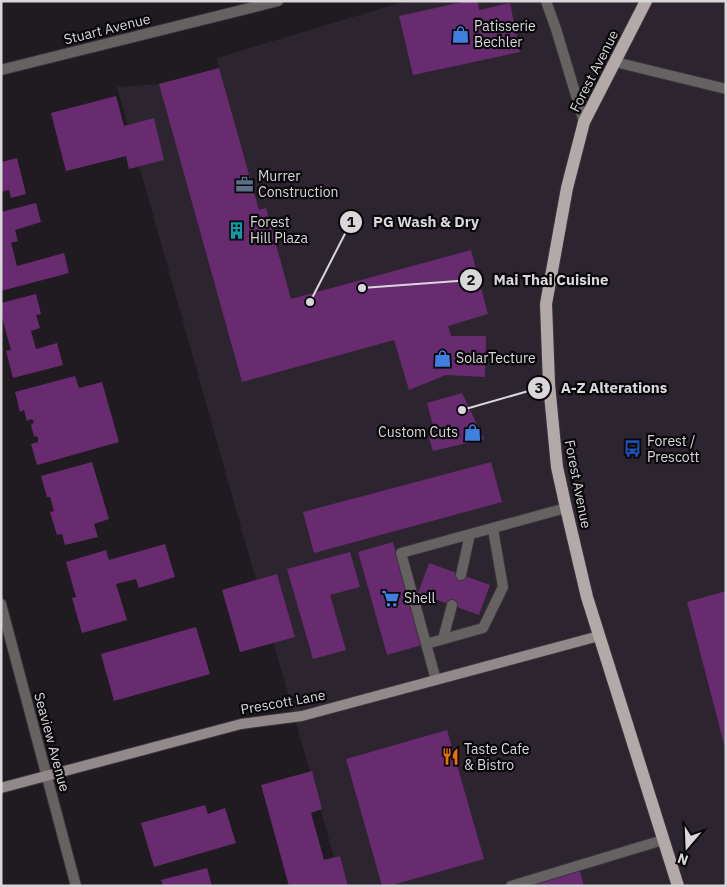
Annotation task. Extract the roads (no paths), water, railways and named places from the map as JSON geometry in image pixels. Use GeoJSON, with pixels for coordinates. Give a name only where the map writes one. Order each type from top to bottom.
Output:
{"type":"FeatureCollection","features":[{"type":"Feature","properties":{"kind":"main road","name":"Forest Avenue"},"geometry":{"type":"LineString","coordinates":[[646,1],[584,122],[567,188],[546,304],[549,384],[554,439],[557,467],[566,508],[587,597],[678,886]]}},
{"type":"Feature","properties":{"kind":"street","name":"Stuart Avenue"},"geometry":{"type":"LineString","coordinates":[[1,70],[278,1]]}},
{"type":"Feature","properties":{"kind":"street"},"geometry":{"type":"LineString","coordinates":[[546,1],[584,122]]}},
{"type":"Feature","properties":{"kind":"street"},"geometry":{"type":"LineString","coordinates":[[614,62],[726,89]]}},
{"type":"Feature","properties":{"kind":"street"},"geometry":{"type":"LineString","coordinates":[[436,680],[401,553],[566,508]]}},
{"type":"Feature","properties":{"kind":"street"},"geometry":{"type":"LineString","coordinates":[[426,644],[483,628],[503,587],[493,528]]}},
{"type":"Feature","properties":{"kind":"street"},"geometry":{"type":"LineString","coordinates":[[461,575],[470,534]]}},
{"type":"Feature","properties":{"kind":"street","name":"Seaview Avenue"},"geometry":{"type":"LineString","coordinates":[[1,604],[76,886]]}},
{"type":"Feature","properties":{"kind":"street"},"geometry":{"type":"LineString","coordinates":[[443,638],[452,605]]}},
{"type":"Feature","properties":{"kind":"street","name":"Prescott Lane"},"geometry":{"type":"LineString","coordinates":[[1,788],[241,724],[302,716],[599,636]]}},
{"type":"Feature","properties":{"kind":"street"},"geometry":{"type":"LineString","coordinates":[[512,886],[663,840]]}},
{"type":"Feature","properties":{"kind":"place","name":"Patisserie Bechler"},"geometry":{"type":"Point","coordinates":[460,34]}},
{"type":"Feature","properties":{"kind":"place","name":"Murrer Construction"},"geometry":{"type":"Point","coordinates":[244,184]}},
{"type":"Feature","properties":{"kind":"place","name":"Forest Hill Plaza"},"geometry":{"type":"Point","coordinates":[236,230]}},
{"type":"Feature","properties":{"kind":"place","name":"Mai Thai Cuisine"},"geometry":{"type":"Point","coordinates":[362,288]}},
{"type":"Feature","properties":{"kind":"place","name":"PG Wash & Dry"},"geometry":{"type":"Point","coordinates":[310,302]}},
{"type":"Feature","properties":{"kind":"place","name":"SolarTecture"},"geometry":{"type":"Point","coordinates":[442,358]}},
{"type":"Feature","properties":{"kind":"place","name":"A-Z Alterations"},"geometry":{"type":"Point","coordinates":[462,410]}},
{"type":"Feature","properties":{"kind":"place","name":"Custom Cuts"},"geometry":{"type":"Point","coordinates":[472,432]}},
{"type":"Feature","properties":{"kind":"place","name":"Forest / Prescott"},"geometry":{"type":"Point","coordinates":[633,449]}},
{"type":"Feature","properties":{"kind":"place","name":"Shell"},"geometry":{"type":"Point","coordinates":[390,598]}},
{"type":"Feature","properties":{"kind":"place","name":"Taste Cafe & Bistro"},"geometry":{"type":"Point","coordinates":[450,757]}}]}
